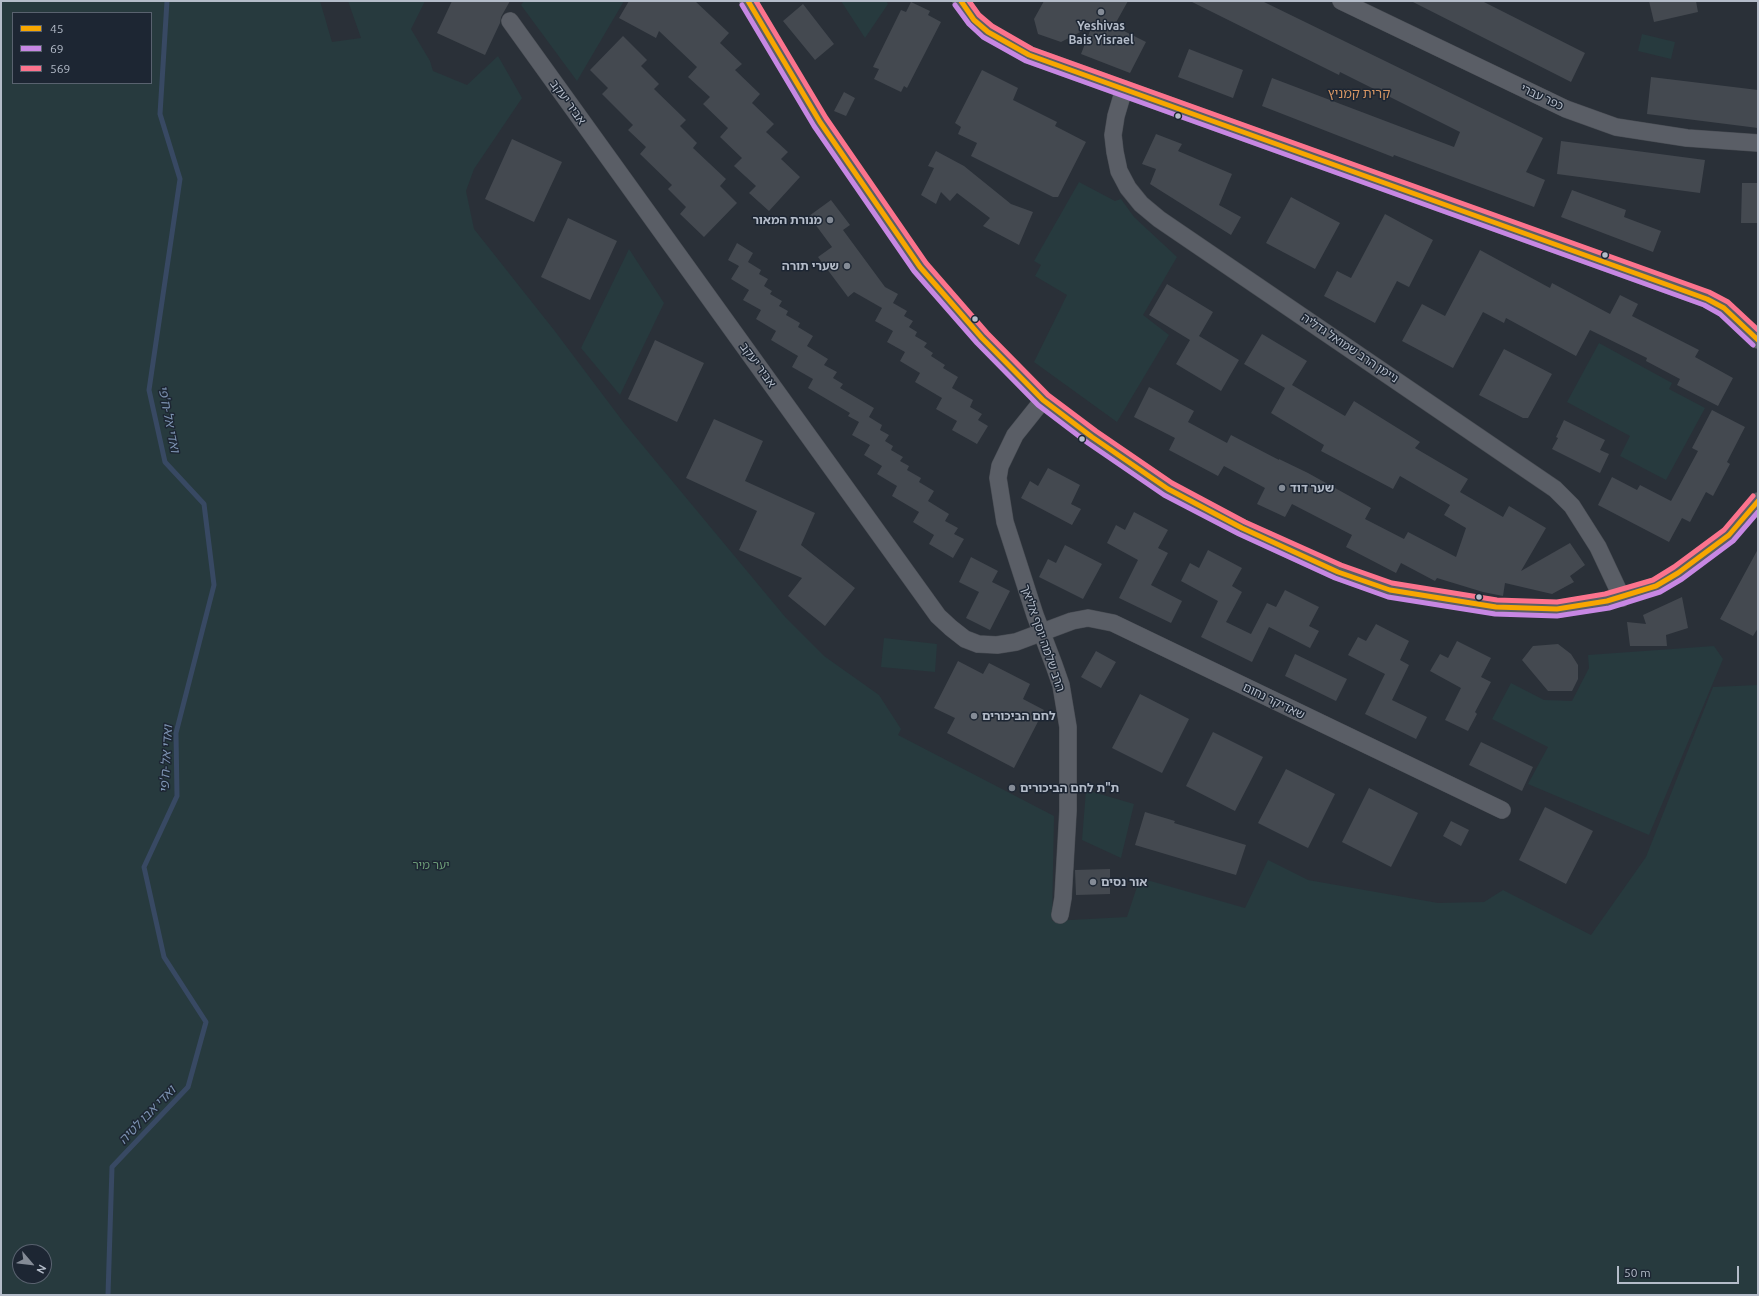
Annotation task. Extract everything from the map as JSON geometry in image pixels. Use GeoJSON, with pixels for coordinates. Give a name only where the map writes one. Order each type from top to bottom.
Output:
{"type":"FeatureCollection","features":[{"type":"Feature","properties":{"kind":"street"},"geometry":{"type":"LineString","coordinates":[[748,1],[820,122],[920,267],[977,332],[1043,400],[1121,458],[1198,506],[1294,553],[1365,582],[1390,590],[1460,602],[1526,609],[1582,606],[1622,598],[1656,586],[1678,573],[1729,535],[1758,501]]}},
{"type":"Feature","properties":{"kind":"street"},"geometry":{"type":"LineString","coordinates":[[961,1],[974,20],[988,32],[1029,55],[1707,299],[1724,308],[1758,340]]}},
{"type":"Feature","properties":{"kind":"street","name":"כפר עברי"},"geometry":{"type":"LineString","coordinates":[[1341,1],[1566,109],[1616,127],[1687,138],[1758,143]]}},
{"type":"Feature","properties":{"kind":"street","name":"אביר יעקב"},"geometry":{"type":"LineString","coordinates":[[510,21],[938,616],[965,639],[978,644],[1016,642],[1042,633]]}},
{"type":"Feature","properties":{"kind":"street","name":"ניימן הרב שמואל גדליה"},"geometry":{"type":"LineString","coordinates":[[1124,89],[1116,116],[1113,135],[1115,152],[1119,171],[1128,188],[1141,204],[1159,219],[1556,489],[1572,506],[1598,547],[1622,598]]}},
{"type":"Feature","properties":{"kind":"street","name":"הרב שלמה יוסף אליאך"},"geometry":{"type":"LineString","coordinates":[[1043,400],[1015,435],[1000,466],[998,478],[1005,522],[1060,685],[1068,727],[1067,833],[1063,898],[1060,915]]}},
{"type":"Feature","properties":{"kind":"street","name":"שאדיקר נחום"},"geometry":{"type":"LineString","coordinates":[[1042,633],[1072,621],[1088,618],[1113,623],[1502,810]]}},
{"type":"Feature","properties":{"kind":"green space","name":"יער מיר"},"geometry":{"type":"Polygon","coordinates":[[[1,1],[320,1],[332,42],[361,38],[348,1],[425,1],[411,29],[430,61],[433,71],[467,85],[498,56],[522,98],[474,169],[466,191],[474,229],[554,330],[624,423],[786,618],[824,656],[879,695],[901,729],[898,735],[1054,816],[1052,921],[1127,917],[1140,878],[1245,908],[1268,860],[1308,880],[1438,903],[1484,902],[1503,890],[1591,935],[1646,857],[1713,687],[1758,685],[1758,1295],[1,1295],[1,1]]]}},
{"type":"Feature","properties":{"kind":"green space"},"geometry":{"type":"Polygon","coordinates":[[[524,1],[624,1],[577,81],[521,5],[524,1]]]}},
{"type":"Feature","properties":{"kind":"green space"},"geometry":{"type":"Polygon","coordinates":[[[841,1],[886,1],[888,4],[865,38],[841,1]]]}},
{"type":"Feature","properties":{"kind":"green space"},"geometry":{"type":"Polygon","coordinates":[[[1642,34],[1675,42],[1671,59],[1638,51],[1642,34]]]}},
{"type":"Feature","properties":{"kind":"green space"},"geometry":{"type":"Polygon","coordinates":[[[1079,182],[1115,201],[1121,199],[1134,217],[1177,257],[1143,315],[1169,335],[1117,422],[1034,362],[1067,295],[1035,276],[1041,265],[1034,261],[1079,182]]]}},
{"type":"Feature","properties":{"kind":"green space"},"geometry":{"type":"Polygon","coordinates":[[[629,249],[664,303],[620,395],[581,348],[629,249]]]}},
{"type":"Feature","properties":{"kind":"green space"},"geometry":{"type":"Polygon","coordinates":[[[1599,343],[1672,383],[1669,389],[1705,408],[1666,480],[1620,456],[1630,436],[1567,402],[1599,343]]]}},
{"type":"Feature","properties":{"kind":"green space"},"geometry":{"type":"Polygon","coordinates":[[[884,638],[937,644],[935,672],[881,667],[884,638]]]}},
{"type":"Feature","properties":{"kind":"green space"},"geometry":{"type":"Polygon","coordinates":[[[1714,646],[1723,659],[1649,835],[1528,784],[1548,747],[1492,719],[1511,683],[1544,700],[1572,701],[1589,668],[1588,655],[1714,646]]]}},
{"type":"Feature","properties":{"kind":"green space"},"geometry":{"type":"Polygon","coordinates":[[[1086,790],[1134,804],[1121,858],[1082,840],[1086,790]]]}},
{"type":"Feature","properties":{"kind":"building"},"geometry":{"type":"Polygon","coordinates":[[[452,1],[510,1],[501,17],[500,23],[485,55],[437,33],[452,1]]]}},
{"type":"Feature","properties":{"kind":"building"},"geometry":{"type":"Polygon","coordinates":[[[629,1],[695,1],[729,33],[720,43],[742,64],[735,70],[760,94],[752,103],[774,124],[766,132],[788,152],[781,159],[800,177],[769,211],[749,193],[756,186],[734,166],[742,158],[720,137],[728,128],[703,104],[710,97],[688,77],[697,67],[659,31],[656,38],[619,18],[629,1]]]}},
{"type":"Feature","properties":{"kind":"building"},"geometry":{"type":"Polygon","coordinates":[[[1044,1],[1128,1],[1114,26],[1146,42],[1130,73],[1081,54],[1092,26],[1061,42],[1038,34],[1034,19],[1044,1]]]}},
{"type":"Feature","properties":{"kind":"building"},"geometry":{"type":"Polygon","coordinates":[[[1190,1],[1262,1],[1543,138],[1526,172],[1545,180],[1534,207],[1394,155],[1393,157],[1262,106],[1272,78],[1454,147],[1460,132],[1340,72],[1339,75],[1190,1]]]}},
{"type":"Feature","properties":{"kind":"building"},"geometry":{"type":"Polygon","coordinates":[[[1411,1],[1482,1],[1585,53],[1571,82],[1411,1]]]}},
{"type":"Feature","properties":{"kind":"building"},"geometry":{"type":"Polygon","coordinates":[[[1649,1],[1696,1],[1698,12],[1654,22],[1649,1]]]}},
{"type":"Feature","properties":{"kind":"building"},"geometry":{"type":"Polygon","coordinates":[[[911,2],[930,11],[928,15],[941,22],[907,88],[904,86],[901,92],[874,79],[879,69],[873,67],[901,10],[906,12],[911,2]]]}},
{"type":"Feature","properties":{"kind":"building"},"geometry":{"type":"Polygon","coordinates":[[[803,4],[834,44],[815,60],[783,21],[803,4]]]}},
{"type":"Feature","properties":{"kind":"building"},"geometry":{"type":"Polygon","coordinates":[[[623,36],[647,60],[641,66],[659,84],[654,89],[686,120],[680,126],[697,143],[693,148],[726,179],[720,186],[737,203],[704,237],[680,214],[686,207],[668,189],[672,185],[640,154],[646,147],[628,130],[633,125],[602,94],[608,88],[590,70],[623,36]]]}},
{"type":"Feature","properties":{"kind":"building"},"geometry":{"type":"Polygon","coordinates":[[[1189,49],[1243,70],[1233,98],[1178,77],[1189,49]]]}},
{"type":"Feature","properties":{"kind":"building"},"geometry":{"type":"Polygon","coordinates":[[[982,70],[1018,88],[1013,100],[1057,122],[1055,126],[1086,142],[1058,197],[1053,197],[971,156],[977,143],[958,134],[961,127],[955,123],[982,70]]]}},
{"type":"Feature","properties":{"kind":"building"},"geometry":{"type":"Polygon","coordinates":[[[1651,77],[1758,90],[1758,128],[1647,114],[1651,77]]]}},
{"type":"Feature","properties":{"kind":"building"},"geometry":{"type":"Polygon","coordinates":[[[844,92],[855,98],[846,116],[834,111],[844,92]]]}},
{"type":"Feature","properties":{"kind":"building"},"geometry":{"type":"Polygon","coordinates":[[[1156,134],[1182,144],[1178,151],[1232,174],[1219,205],[1241,217],[1231,235],[1150,184],[1156,169],[1142,164],[1156,134]]]}},
{"type":"Feature","properties":{"kind":"building"},"geometry":{"type":"Polygon","coordinates":[[[512,139],[562,162],[534,222],[485,199],[512,139]]]}},
{"type":"Feature","properties":{"kind":"building"},"geometry":{"type":"Polygon","coordinates":[[[1561,141],[1705,160],[1700,193],[1557,174],[1561,141]]]}},
{"type":"Feature","properties":{"kind":"building"},"geometry":{"type":"Polygon","coordinates":[[[936,151],[964,166],[1011,204],[1033,212],[1019,245],[983,226],[990,218],[957,193],[950,201],[941,192],[936,204],[921,195],[934,168],[928,166],[936,151]]]}},
{"type":"Feature","properties":{"kind":"building"},"geometry":{"type":"Polygon","coordinates":[[[1742,183],[1758,183],[1758,223],[1741,223],[1742,183]]]}},
{"type":"Feature","properties":{"kind":"building"},"geometry":{"type":"Polygon","coordinates":[[[1572,190],[1626,210],[1624,217],[1661,231],[1653,252],[1561,217],[1572,190]]]}},
{"type":"Feature","properties":{"kind":"building"},"geometry":{"type":"Polygon","coordinates":[[[1291,197],[1340,223],[1315,269],[1266,243],[1291,197]]]}},
{"type":"Feature","properties":{"kind":"building"},"geometry":{"type":"Polygon","coordinates":[[[831,200],[850,225],[843,230],[885,287],[898,294],[893,303],[907,311],[904,316],[913,321],[909,327],[917,332],[915,336],[927,343],[924,347],[933,353],[931,356],[945,365],[943,368],[958,377],[952,388],[973,400],[970,407],[982,414],[978,420],[988,426],[977,444],[952,430],[957,421],[936,409],[942,398],[915,382],[920,373],[900,361],[905,352],[887,342],[893,331],[875,321],[882,308],[854,292],[848,297],[818,257],[832,247],[809,216],[831,200]]]}},
{"type":"Feature","properties":{"kind":"building"},"geometry":{"type":"Polygon","coordinates":[[[1385,214],[1433,240],[1409,287],[1397,281],[1375,323],[1324,296],[1337,271],[1351,278],[1385,214]]]}},
{"type":"Feature","properties":{"kind":"building"},"geometry":{"type":"Polygon","coordinates":[[[568,218],[617,241],[590,300],[541,277],[568,218]]]}},
{"type":"Feature","properties":{"kind":"building"},"geometry":{"type":"Polygon","coordinates":[[[737,243],[753,253],[748,262],[761,270],[759,274],[768,279],[764,286],[772,291],[770,294],[782,301],[779,306],[788,311],[786,315],[800,323],[798,327],[813,336],[807,346],[828,359],[824,365],[837,372],[833,378],[843,384],[840,388],[874,408],[869,417],[882,425],[880,430],[889,435],[885,441],[893,446],[891,450],[903,457],[900,461],[909,466],[907,470],[921,478],[919,482],[934,491],[928,501],[949,514],[945,521],[958,528],[954,534],[964,539],[953,558],[929,544],[934,535],[913,522],[919,512],[892,496],[897,486],[877,474],[882,466],[864,455],[870,445],[852,435],[859,422],[848,416],[850,413],[808,388],[813,379],[792,367],[798,356],[771,340],[776,331],[756,319],[761,310],[743,300],[749,290],[731,279],[739,266],[728,260],[737,243]]]}},
{"type":"Feature","properties":{"kind":"building"},"geometry":{"type":"Polygon","coordinates":[[[1480,250],[1550,288],[1552,283],[1610,314],[1620,295],[1638,304],[1632,316],[1699,350],[1695,357],[1733,378],[1718,406],[1677,385],[1680,379],[1646,361],[1647,358],[1590,330],[1576,356],[1506,318],[1504,323],[1483,312],[1453,368],[1402,341],[1422,304],[1445,316],[1480,250]]]}},
{"type":"Feature","properties":{"kind":"building"},"geometry":{"type":"Polygon","coordinates":[[[1167,284],[1213,312],[1199,336],[1239,360],[1221,391],[1176,364],[1190,340],[1149,315],[1167,284]]]}},
{"type":"Feature","properties":{"kind":"building"},"geometry":{"type":"Polygon","coordinates":[[[1262,334],[1307,361],[1292,385],[1345,416],[1354,401],[1420,442],[1415,448],[1468,479],[1460,492],[1503,517],[1509,506],[1546,528],[1521,571],[1570,543],[1585,565],[1570,576],[1574,582],[1552,594],[1505,583],[1503,596],[1483,592],[1437,578],[1435,581],[1401,563],[1396,573],[1346,547],[1352,535],[1292,504],[1285,517],[1257,504],[1265,488],[1224,466],[1218,476],[1169,450],[1175,438],[1134,417],[1149,387],[1194,411],[1188,422],[1227,443],[1231,435],[1308,473],[1371,508],[1365,519],[1404,539],[1408,532],[1456,557],[1466,528],[1444,515],[1450,505],[1400,476],[1393,489],[1321,451],[1324,445],[1271,413],[1285,388],[1244,364],[1262,334]]]}},
{"type":"Feature","properties":{"kind":"building"},"geometry":{"type":"Polygon","coordinates":[[[655,340],[704,363],[677,422],[628,399],[655,340]]]}},
{"type":"Feature","properties":{"kind":"building"},"geometry":{"type":"Polygon","coordinates":[[[1504,349],[1552,374],[1528,418],[1523,418],[1479,395],[1504,349]]]}},
{"type":"Feature","properties":{"kind":"building"},"geometry":{"type":"Polygon","coordinates":[[[1712,410],[1745,427],[1727,462],[1730,464],[1713,496],[1706,492],[1690,522],[1682,518],[1669,542],[1598,505],[1612,477],[1637,490],[1640,485],[1671,501],[1698,451],[1692,448],[1712,410]]]}},
{"type":"Feature","properties":{"kind":"building"},"geometry":{"type":"Polygon","coordinates":[[[714,419],[763,441],[745,481],[815,513],[801,545],[855,588],[825,626],[788,596],[802,578],[739,550],[757,511],[686,478],[714,419]]]}},
{"type":"Feature","properties":{"kind":"building"},"geometry":{"type":"Polygon","coordinates":[[[1564,420],[1605,440],[1600,450],[1609,454],[1600,473],[1552,449],[1558,438],[1556,437],[1564,420]]]}},
{"type":"Feature","properties":{"kind":"building"},"geometry":{"type":"Polygon","coordinates":[[[1048,468],[1080,485],[1071,504],[1081,509],[1072,525],[1021,498],[1030,481],[1038,486],[1048,468]]]}},
{"type":"Feature","properties":{"kind":"building"},"geometry":{"type":"Polygon","coordinates":[[[1134,512],[1168,530],[1158,548],[1168,553],[1151,585],[1182,601],[1171,623],[1119,598],[1138,560],[1107,543],[1116,525],[1125,530],[1134,512]]]}},
{"type":"Feature","properties":{"kind":"building"},"geometry":{"type":"Polygon","coordinates":[[[1065,545],[1102,564],[1083,599],[1039,577],[1048,559],[1056,563],[1065,545]]]}},
{"type":"Feature","properties":{"kind":"building"},"geometry":{"type":"Polygon","coordinates":[[[1758,549],[1758,628],[1753,636],[1720,619],[1758,549]]]}},
{"type":"Feature","properties":{"kind":"building"},"geometry":{"type":"Polygon","coordinates":[[[1208,550],[1242,568],[1232,586],[1242,592],[1226,622],[1251,634],[1267,603],[1276,607],[1285,590],[1319,607],[1309,626],[1319,631],[1310,648],[1269,627],[1252,662],[1201,637],[1218,601],[1181,581],[1190,563],[1199,568],[1208,550]]]}},
{"type":"Feature","properties":{"kind":"building"},"geometry":{"type":"Polygon","coordinates":[[[971,557],[998,571],[992,582],[1010,591],[990,630],[966,618],[979,592],[959,582],[971,557]]]}},
{"type":"Feature","properties":{"kind":"building"},"geometry":{"type":"Polygon","coordinates":[[[1682,597],[1688,628],[1666,635],[1667,646],[1630,646],[1627,622],[1646,624],[1643,615],[1682,597]]]}},
{"type":"Feature","properties":{"kind":"building"},"geometry":{"type":"Polygon","coordinates":[[[1376,624],[1409,641],[1400,660],[1409,665],[1392,700],[1427,717],[1416,739],[1365,714],[1385,674],[1348,655],[1358,637],[1366,641],[1376,624]]]}},
{"type":"Feature","properties":{"kind":"building"},"geometry":{"type":"Polygon","coordinates":[[[1457,641],[1491,658],[1481,677],[1491,682],[1475,712],[1477,714],[1468,731],[1445,720],[1461,688],[1430,671],[1440,654],[1448,658],[1457,641]]]}},
{"type":"Feature","properties":{"kind":"building"},"geometry":{"type":"Polygon","coordinates":[[[1558,644],[1571,654],[1578,665],[1578,679],[1572,691],[1548,691],[1522,660],[1533,646],[1558,644]]]}},
{"type":"Feature","properties":{"kind":"building"},"geometry":{"type":"Polygon","coordinates":[[[1096,651],[1116,662],[1101,688],[1081,677],[1096,651]]]}},
{"type":"Feature","properties":{"kind":"building"},"geometry":{"type":"Polygon","coordinates":[[[1295,654],[1347,679],[1336,701],[1285,676],[1295,654]]]}},
{"type":"Feature","properties":{"kind":"building"},"geometry":{"type":"Polygon","coordinates":[[[958,661],[983,674],[989,663],[1030,684],[1023,699],[1044,710],[1014,768],[947,733],[955,718],[934,708],[958,661]]]}},
{"type":"Feature","properties":{"kind":"building"},"geometry":{"type":"Polygon","coordinates":[[[1140,694],[1189,719],[1162,773],[1112,748],[1140,694]]]}},
{"type":"Feature","properties":{"kind":"building"},"geometry":{"type":"Polygon","coordinates":[[[1213,732],[1263,757],[1235,811],[1186,786],[1213,732]]]}},
{"type":"Feature","properties":{"kind":"building"},"geometry":{"type":"Polygon","coordinates":[[[1481,742],[1533,767],[1522,791],[1469,765],[1481,742]]]}},
{"type":"Feature","properties":{"kind":"building"},"geometry":{"type":"Polygon","coordinates":[[[1286,769],[1335,794],[1308,848],[1258,823],[1286,769]]]}},
{"type":"Feature","properties":{"kind":"building"},"geometry":{"type":"Polygon","coordinates":[[[1369,788],[1418,813],[1391,867],[1342,842],[1369,788]]]}},
{"type":"Feature","properties":{"kind":"building"},"geometry":{"type":"Polygon","coordinates":[[[1545,807],[1593,831],[1566,884],[1519,860],[1545,807]]]}},
{"type":"Feature","properties":{"kind":"building"},"geometry":{"type":"Polygon","coordinates":[[[1145,812],[1175,821],[1174,823],[1246,845],[1236,875],[1135,845],[1145,812]]]}},
{"type":"Feature","properties":{"kind":"building"},"geometry":{"type":"Polygon","coordinates":[[[1451,821],[1469,830],[1461,846],[1443,836],[1451,821]]]}},
{"type":"Feature","properties":{"kind":"building","name":"אור נסים"},"geometry":{"type":"Polygon","coordinates":[[[1110,869],[1110,894],[1076,895],[1075,870],[1110,869]]]}},
{"type":"Feature","properties":{"kind":"waterway","name":"ואדי אל-ח'פי"},"geometry":{"type":"LineString","coordinates":[[108,1295],[112,1167],[188,1087],[206,1022],[164,957],[144,867],[177,796],[176,733],[214,585],[204,504],[165,462],[149,390],[180,179],[160,114],[167,1]]}},
{"type":"Feature","properties":{"kind":"transit line","name":"45"},"geometry":{"type":"LineString","coordinates":[[748,1],[820,122],[920,267],[982,338],[1043,400],[1092,437],[1168,489],[1242,528],[1338,572],[1390,590],[1496,607],[1557,609],[1607,601],[1656,586],[1678,573],[1729,535],[1758,501]]}},
{"type":"Feature","properties":{"kind":"transit line","name":"569"},"geometry":{"type":"LineString","coordinates":[[756,1],[826,118],[926,263],[987,333],[1048,395],[1096,431],[1172,483],[1245,522],[1341,565],[1392,583],[1497,600],[1557,602],[1605,594],[1653,580],[1674,567],[1724,530],[1753,496]]}},
{"type":"Feature","properties":{"kind":"transit line","name":"45"},"geometry":{"type":"LineString","coordinates":[[961,1],[974,20],[988,32],[1029,55],[1707,299],[1724,308],[1758,340]]}},
{"type":"Feature","properties":{"kind":"transit line","name":"569"},"geometry":{"type":"LineString","coordinates":[[969,1],[979,15],[992,26],[1032,49],[1709,292],[1728,302],[1758,330]]}},
{"type":"Feature","properties":{"kind":"transit line","name":"69"},"geometry":{"type":"LineString","coordinates":[[742,5],[814,126],[914,271],[977,343],[1038,405],[1088,443],[1164,495],[1239,534],[1335,578],[1388,597],[1495,614],[1557,616],[1609,608],[1660,592],[1682,579],[1733,541],[1758,512]]}},
{"type":"Feature","properties":{"kind":"transit line","name":"69"},"geometry":{"type":"LineString","coordinates":[[955,5],[969,24],[983,37],[1026,61],[1704,305],[1720,314],[1753,345]]}},
{"type":"Feature","properties":{"kind":"place","name":"Yeshivas Bais Yisrael"},"geometry":{"type":"Point","coordinates":[1101,12]}},
{"type":"Feature","properties":{"kind":"place","name":"מנורת המאור"},"geometry":{"type":"Point","coordinates":[830,220]}},
{"type":"Feature","properties":{"kind":"place","name":"שערי תורה"},"geometry":{"type":"Point","coordinates":[847,266]}},
{"type":"Feature","properties":{"kind":"place","name":"שער דוד"},"geometry":{"type":"Point","coordinates":[1282,488]}},
{"type":"Feature","properties":{"kind":"place","name":"לחם הביכורים"},"geometry":{"type":"Point","coordinates":[974,716]}},
{"type":"Feature","properties":{"kind":"place","name":"ת\"ת לחם הביכורים"},"geometry":{"type":"Point","coordinates":[1012,788]}},
{"type":"Feature","properties":{"kind":"place","name":"אור נסים"},"geometry":{"type":"Point","coordinates":[1093,882]}},
{"type":"Feature","properties":{"kind":"district","name":"קרית קמניץ"},"geometry":{"type":"Point","coordinates":[1359,94]}},
{"type":"Feature","properties":{"kind":"water label","name":"ואדי אבו לטיה"},"geometry":{"type":"Point","coordinates":[147,1115]}}]}
